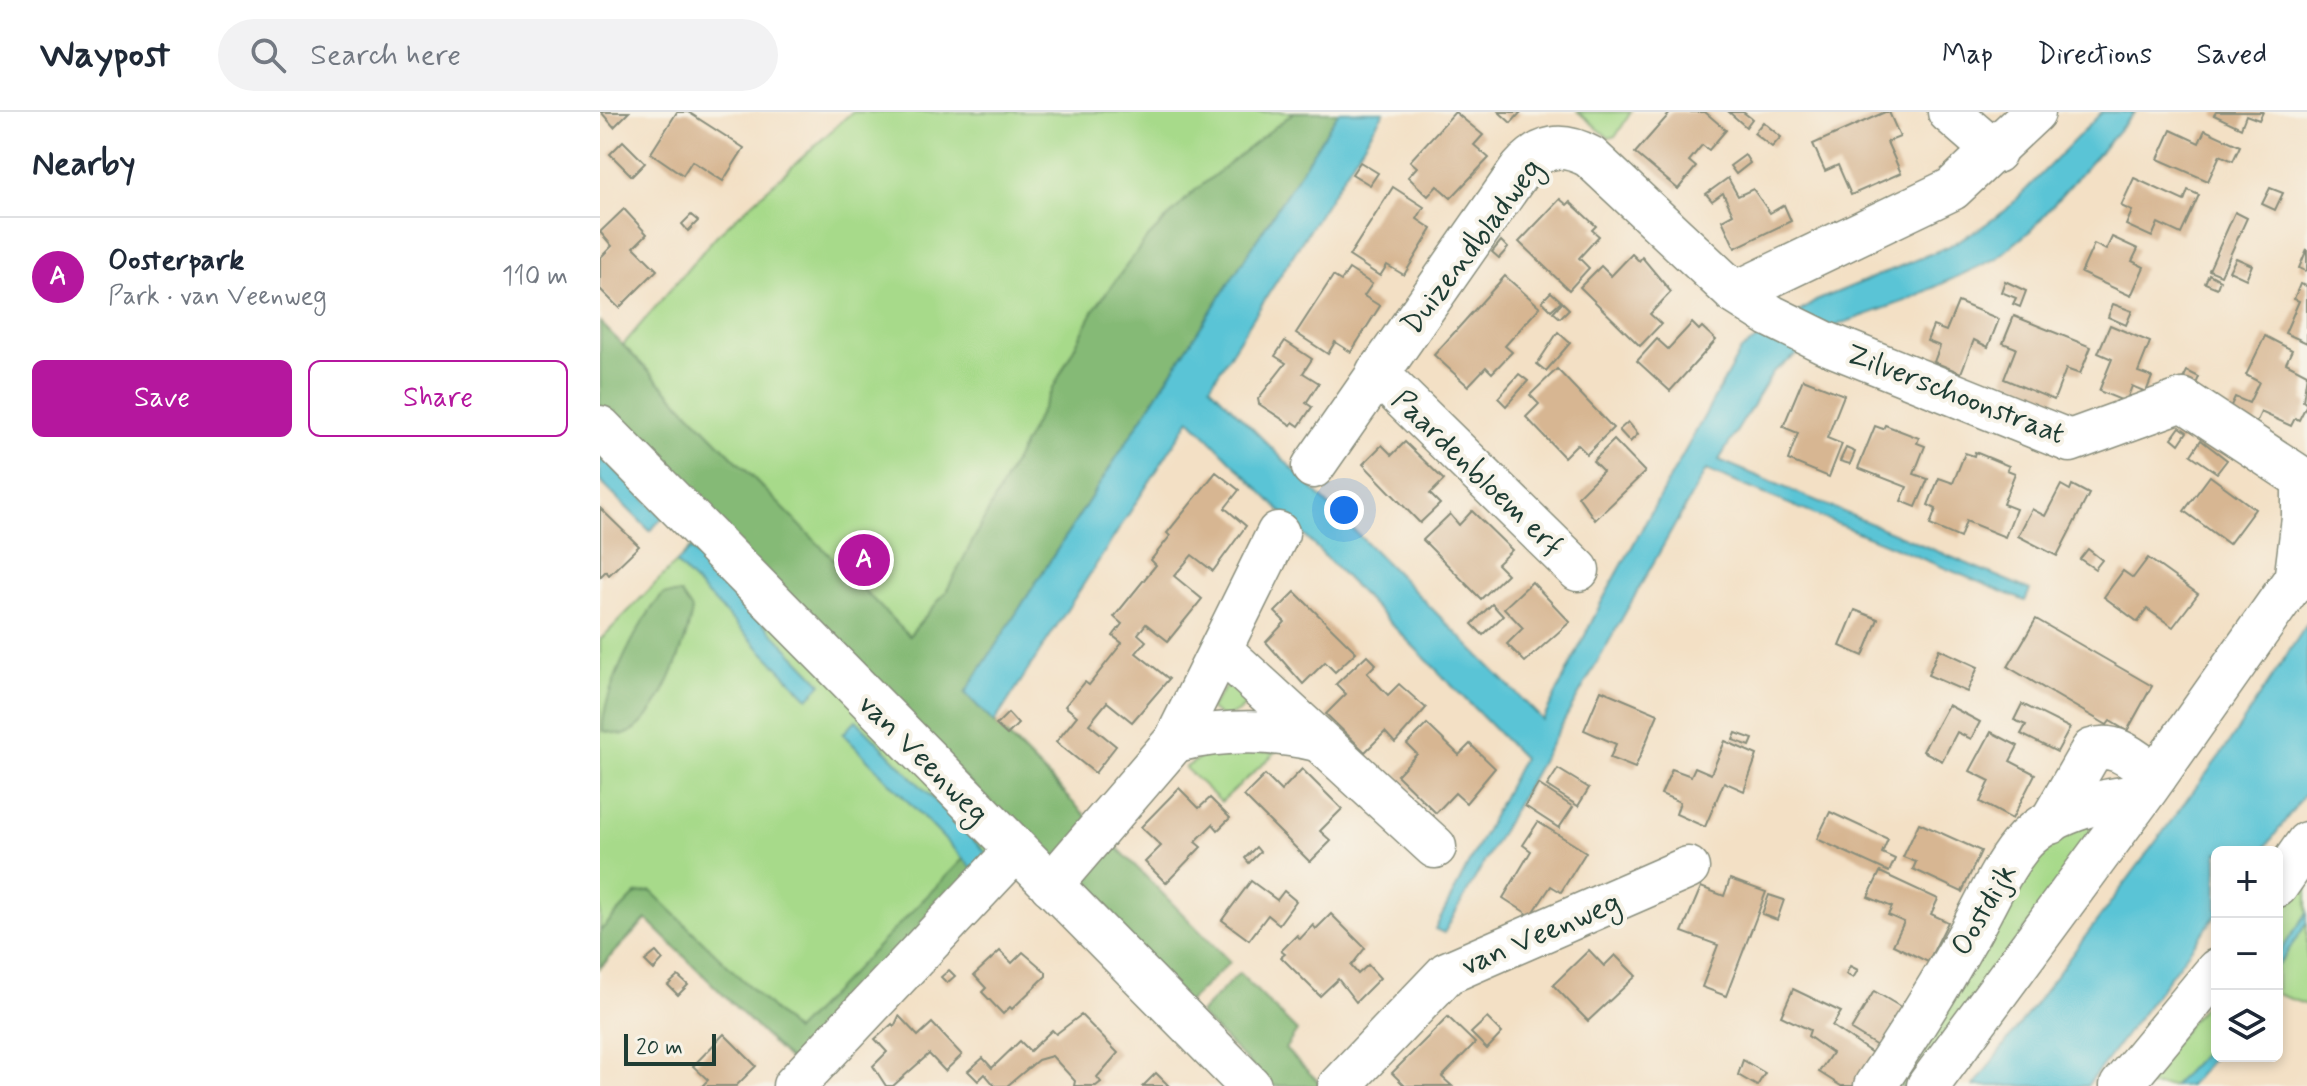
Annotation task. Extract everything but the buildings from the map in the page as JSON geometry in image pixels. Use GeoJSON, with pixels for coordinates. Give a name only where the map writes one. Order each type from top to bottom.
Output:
{"type":"FeatureCollection","features":[{"type":"Feature","properties":{"kind":"street"},"geometry":{"type":"LineString","coordinates":[[1949,112],[1995,152]]}},
{"type":"Feature","properties":{"kind":"street"},"geometry":{"type":"LineString","coordinates":[[1735,293],[1952,189],[1995,152],[2034,112]]}},
{"type":"Feature","properties":{"kind":"street","name":"Duizendbladweg"},"geometry":{"type":"LineString","coordinates":[[1313,467],[1521,169],[1544,149],[1575,149],[1590,157],[1735,293],[1771,316]]}},
{"type":"Feature","properties":{"kind":"street","name":"Zilverschoonstraat"},"geometry":{"type":"LineString","coordinates":[[1771,316],[1826,343],[2070,441],[2183,400],[2305,475],[2301,572]]}},
{"type":"Feature","properties":{"kind":"street","name":"Paardenbloem erf"},"geometry":{"type":"LineString","coordinates":[[1377,373],[1578,570]]}},
{"type":"Feature","properties":{"kind":"street","name":"van Veenweg"},"geometry":{"type":"LineString","coordinates":[[600,427],[1250,1086]]}},
{"type":"Feature","properties":{"kind":"street"},"geometry":{"type":"LineString","coordinates":[[1051,885],[1175,741],[1278,533]]}},
{"type":"Feature","properties":{"kind":"street","name":"Oostdijk"},"geometry":{"type":"LineString","coordinates":[[1928,1086],[2149,786],[2301,572]]}},
{"type":"Feature","properties":{"kind":"street"},"geometry":{"type":"LineString","coordinates":[[1221,650],[1435,847]]}},
{"type":"Feature","properties":{"kind":"street"},"geometry":{"type":"LineString","coordinates":[[1175,741],[1208,733],[1243,731],[1288,733],[1317,740]]}},
{"type":"Feature","properties":{"kind":"street"},"geometry":{"type":"LineString","coordinates":[[2050,823],[2092,750],[2109,746],[2117,749],[2149,786]]}},
{"type":"Feature","properties":{"kind":"street","name":"Oostdijk"},"geometry":{"type":"LineString","coordinates":[[1875,1086],[1934,996],[2020,845],[2050,823],[2149,786]]}},
{"type":"Feature","properties":{"kind":"street"},"geometry":{"type":"LineString","coordinates":[[2283,877],[2307,843]]}},
{"type":"Feature","properties":{"kind":"street"},"geometry":{"type":"LineString","coordinates":[[794,1086],[1016,850]]}},
{"type":"Feature","properties":{"kind":"street","name":"van Veenweg"},"geometry":{"type":"LineString","coordinates":[[1339,1086],[1447,973],[1688,868]]}},
{"type":"Feature","properties":{"kind":"street"},"geometry":{"type":"LineString","coordinates":[[2121,1086],[2211,977]]}},
{"type":"Feature","properties":{"kind":"green space"},"geometry":{"type":"Polygon","coordinates":[[[852,112],[1339,112],[965,692],[1065,793],[998,856],[798,1069],[647,919],[600,968],[600,640],[756,481],[623,345],[716,236],[852,112]]]}},
{"type":"Feature","properties":{"kind":"green space"},"geometry":{"type":"Polygon","coordinates":[[[1294,112],[1339,112],[965,693],[1230,962],[1187,1003],[600,407],[600,322],[909,636],[946,592],[1095,308],[1145,241],[1192,193],[1294,112]]]}},
{"type":"Feature","properties":{"kind":"green space"},"geometry":{"type":"Polygon","coordinates":[[[1578,112],[1631,112],[1616,136],[1609,138],[1578,112]]]}},
{"type":"Feature","properties":{"kind":"green space"},"geometry":{"type":"Polygon","coordinates":[[[664,594],[681,594],[692,610],[669,681],[636,728],[624,735],[603,731],[608,699],[623,659],[644,620],[664,594]]]}},
{"type":"Feature","properties":{"kind":"green space"},"geometry":{"type":"Polygon","coordinates":[[[1229,682],[1247,694],[1247,703],[1239,712],[1223,718],[1210,709],[1229,682]]]}},
{"type":"Feature","properties":{"kind":"green space"},"geometry":{"type":"Polygon","coordinates":[[[1209,752],[1276,752],[1221,802],[1185,768],[1209,752]]]}},
{"type":"Feature","properties":{"kind":"green space"},"geometry":{"type":"Polygon","coordinates":[[[2114,811],[1908,1086],[1892,1086],[2021,872],[2052,841],[2114,811]]]}},
{"type":"Feature","properties":{"kind":"green space"},"geometry":{"type":"Polygon","coordinates":[[[964,858],[980,876],[798,1068],[646,919],[600,967],[600,931],[636,894],[651,891],[795,1031],[964,858]]]}},
{"type":"Feature","properties":{"kind":"green space"},"geometry":{"type":"Polygon","coordinates":[[[2307,862],[2307,1005],[2283,996],[2283,900],[2307,862]]]}},
{"type":"Feature","properties":{"kind":"green space"},"geometry":{"type":"Polygon","coordinates":[[[1239,973],[1297,1031],[1285,1049],[1323,1086],[1272,1086],[1199,1014],[1239,973]]]}},
{"type":"Feature","properties":{"kind":"green space"},"geometry":{"type":"Polygon","coordinates":[[[2211,996],[2211,1055],[2186,1086],[2139,1086],[2211,996]]]}},
{"type":"Feature","properties":{"kind":"water"},"geometry":{"type":"Polygon","coordinates":[[[1339,112],[1384,112],[1210,386],[1543,720],[1602,601],[1741,350],[1816,301],[1947,247],[1979,229],[2006,210],[2102,112],[2135,112],[2031,230],[1997,258],[1905,301],[1840,324],[1773,372],[1719,460],[2030,590],[2025,601],[1706,470],[1444,933],[1435,929],[1523,758],[1190,419],[994,723],[965,693],[1339,112]]]}},
{"type":"Feature","properties":{"kind":"water"},"geometry":{"type":"Polygon","coordinates":[[[600,455],[663,517],[650,531],[600,481],[600,455]]]}},
{"type":"Feature","properties":{"kind":"water"},"geometry":{"type":"Polygon","coordinates":[[[691,549],[822,684],[808,698],[676,563],[691,549]]]}},
{"type":"Feature","properties":{"kind":"water"},"geometry":{"type":"Polygon","coordinates":[[[2307,624],[2307,791],[2266,846],[2211,846],[2211,922],[2087,1086],[1974,1086],[2227,746],[2307,624]]]}},
{"type":"Feature","properties":{"kind":"water"},"geometry":{"type":"Polygon","coordinates":[[[856,720],[994,861],[980,876],[843,734],[856,720]]]}},
{"type":"Feature","properties":{"kind":"water"},"geometry":{"type":"Polygon","coordinates":[[[2307,913],[2307,923],[2283,958],[2283,947],[2307,913]]]}},
{"type":"Feature","properties":{"kind":"water"},"geometry":{"type":"Polygon","coordinates":[[[2211,1045],[2211,1060],[2189,1086],[2173,1086],[2211,1045]]]}},
{"type":"Feature","properties":{"kind":"place","name":"Oosterpark"},"geometry":{"type":"Point","coordinates":[864,560]}}]}
